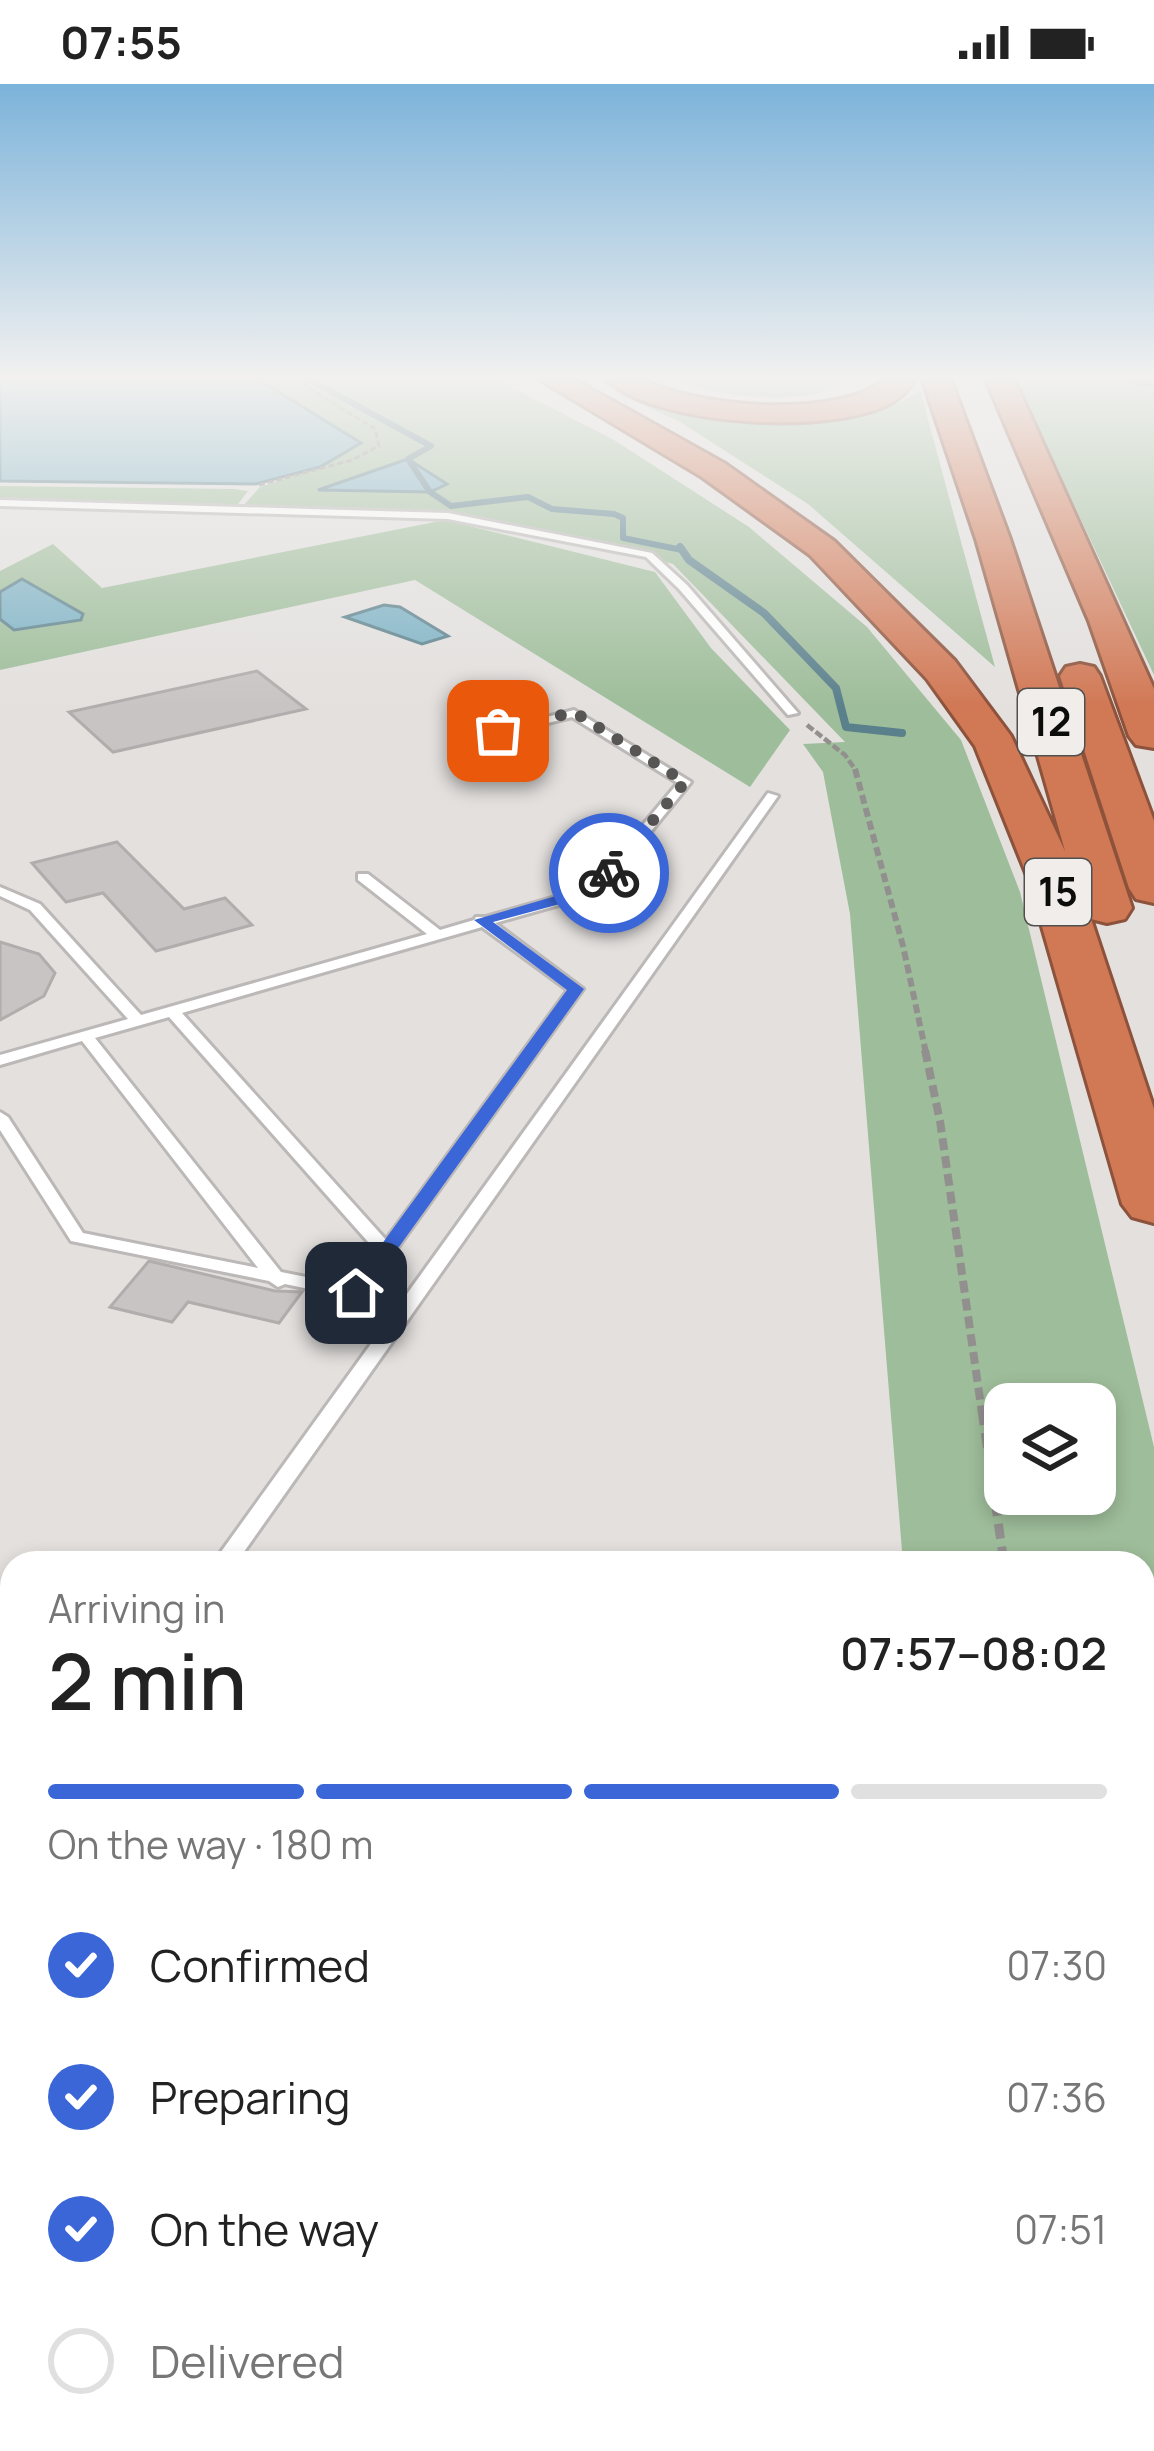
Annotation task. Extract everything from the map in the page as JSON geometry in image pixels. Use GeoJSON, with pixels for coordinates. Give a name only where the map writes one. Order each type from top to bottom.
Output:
{"type":"FeatureCollection","features":[{"type":"Feature","properties":{"kind":"highway"},"geometry":{"type":"LineString","coordinates":[[713,485],[809,552],[889,617]]}},
{"type":"Feature","properties":{"kind":"highway","name":"15"},"geometry":{"type":"LineString","coordinates":[[734,485],[822,548],[941,670],[996,745],[1053,878],[1154,1204]]}},
{"type":"Feature","properties":{"kind":"highway","name":"12"},"geometry":{"type":"LineString","coordinates":[[973,485],[1118,944]]}},
{"type":"Feature","properties":{"kind":"highway"},"geometry":{"type":"LineString","coordinates":[[1008,485],[1045,580]]}},
{"type":"Feature","properties":{"kind":"highway"},"geometry":{"type":"LineString","coordinates":[[1047,485],[1108,621],[1154,745]]}},
{"type":"Feature","properties":{"kind":"highway","name":"12"},"geometry":{"type":"LineString","coordinates":[[1068,644],[1154,888]]}},
{"type":"Feature","properties":{"kind":"highway"},"geometry":{"type":"LineString","coordinates":[[1130,987],[1154,1074]]}},
{"type":"Feature","properties":{"kind":"lane"},"geometry":{"type":"LineString","coordinates":[[0,503],[448,516],[649,555],[683,587],[792,713]]}},
{"type":"Feature","properties":{"kind":"lane"},"geometry":{"type":"LineString","coordinates":[[0,1060],[596,890],[685,782],[574,712],[460,741]]}},
{"type":"Feature","properties":{"kind":"lane"},"geometry":{"type":"LineString","coordinates":[[233,1551],[772,796]]}},
{"type":"Feature","properties":{"kind":"lane"},"geometry":{"type":"LineString","coordinates":[[363,877],[436,934]]}},
{"type":"Feature","properties":{"kind":"lane"},"geometry":{"type":"LineString","coordinates":[[0,891],[34,907],[138,1021]]}},
{"type":"Feature","properties":{"kind":"lane"},"geometry":{"type":"LineString","coordinates":[[0,1117],[77,1237],[356,1293],[576,989],[482,920]]}},
{"type":"Feature","properties":{"kind":"lane"},"geometry":{"type":"LineString","coordinates":[[173,1012],[387,1252]]}},
{"type":"Feature","properties":{"kind":"lane"},"geometry":{"type":"LineString","coordinates":[[86,1036],[278,1281]]}},
{"type":"Feature","properties":{"kind":"path"},"geometry":{"type":"LineString","coordinates":[[792,713],[844,755],[860,776],[903,946],[940,1121],[1002,1551]]}},
{"type":"Feature","properties":{"kind":"green space"},"geometry":{"type":"Polygon","coordinates":[[[265,485],[685,485],[749,527],[867,627],[961,740],[1020,892],[1154,1447],[1154,1551],[902,1551],[850,914],[823,772],[803,744],[845,742],[673,564],[532,527],[452,514],[243,506],[265,485]]]}},
{"type":"Feature","properties":{"kind":"green space"},"geometry":{"type":"Polygon","coordinates":[[[779,485],[946,485],[995,667],[808,504],[779,485]]]}},
{"type":"Feature","properties":{"kind":"green space"},"geometry":{"type":"Polygon","coordinates":[[[1065,485],[1154,485],[1154,675],[1065,485]]]}},
{"type":"Feature","properties":{"kind":"green space"},"geometry":{"type":"Polygon","coordinates":[[[0,486],[248,491],[236,507],[0,501],[0,486]]]}},
{"type":"Feature","properties":{"kind":"green space"},"geometry":{"type":"Polygon","coordinates":[[[445,520],[655,572],[711,648],[790,730],[750,787],[415,580],[0,670],[0,571],[53,544],[102,588],[445,520]]]}},
{"type":"Feature","properties":{"kind":"water"},"geometry":{"type":"Polygon","coordinates":[[[331,485],[444,485],[430,492],[318,490],[331,485]]]}},
{"type":"Feature","properties":{"kind":"water"},"geometry":{"type":"Polygon","coordinates":[[[22,579],[83,614],[81,620],[14,630],[0,619],[0,592],[22,579]]]}},
{"type":"Feature","properties":{"kind":"water"},"geometry":{"type":"Polygon","coordinates":[[[384,605],[400,607],[448,636],[422,644],[345,617],[384,605]]]}},
{"type":"Feature","properties":{"kind":"building"},"geometry":{"type":"Polygon","coordinates":[[[257,671],[306,709],[113,752],[69,712],[257,671]]]}},
{"type":"Feature","properties":{"kind":"building"},"geometry":{"type":"Polygon","coordinates":[[[117,842],[184,909],[225,898],[252,925],[156,951],[103,893],[66,902],[32,863],[117,842]]]}},
{"type":"Feature","properties":{"kind":"building"},"geometry":{"type":"Polygon","coordinates":[[[0,942],[39,954],[55,973],[44,996],[0,1020],[0,942]]]}},
{"type":"Feature","properties":{"kind":"building"},"geometry":{"type":"Polygon","coordinates":[[[149,1261],[275,1291],[302,1292],[279,1323],[188,1302],[172,1322],[110,1307],[149,1261]]]}},
{"type":"Feature","properties":{"kind":"waterway"},"geometry":{"type":"LineString","coordinates":[[426,485],[451,506],[528,497],[552,509],[614,514],[623,518],[623,538],[682,550]]}},
{"type":"Feature","properties":{"kind":"waterway"},"geometry":{"type":"LineString","coordinates":[[680,547],[689,560],[764,613],[836,688],[846,727],[902,733]]}},
{"type":"Feature","properties":{"kind":"way so far"},"geometry":{"type":"LineString","coordinates":[[498,731],[574,712],[685,782],[609,873]]}},
{"type":"Feature","properties":{"kind":"route"},"geometry":{"type":"LineString","coordinates":[[356,1293],[576,989],[482,920],[596,890],[609,873]]}}]}
